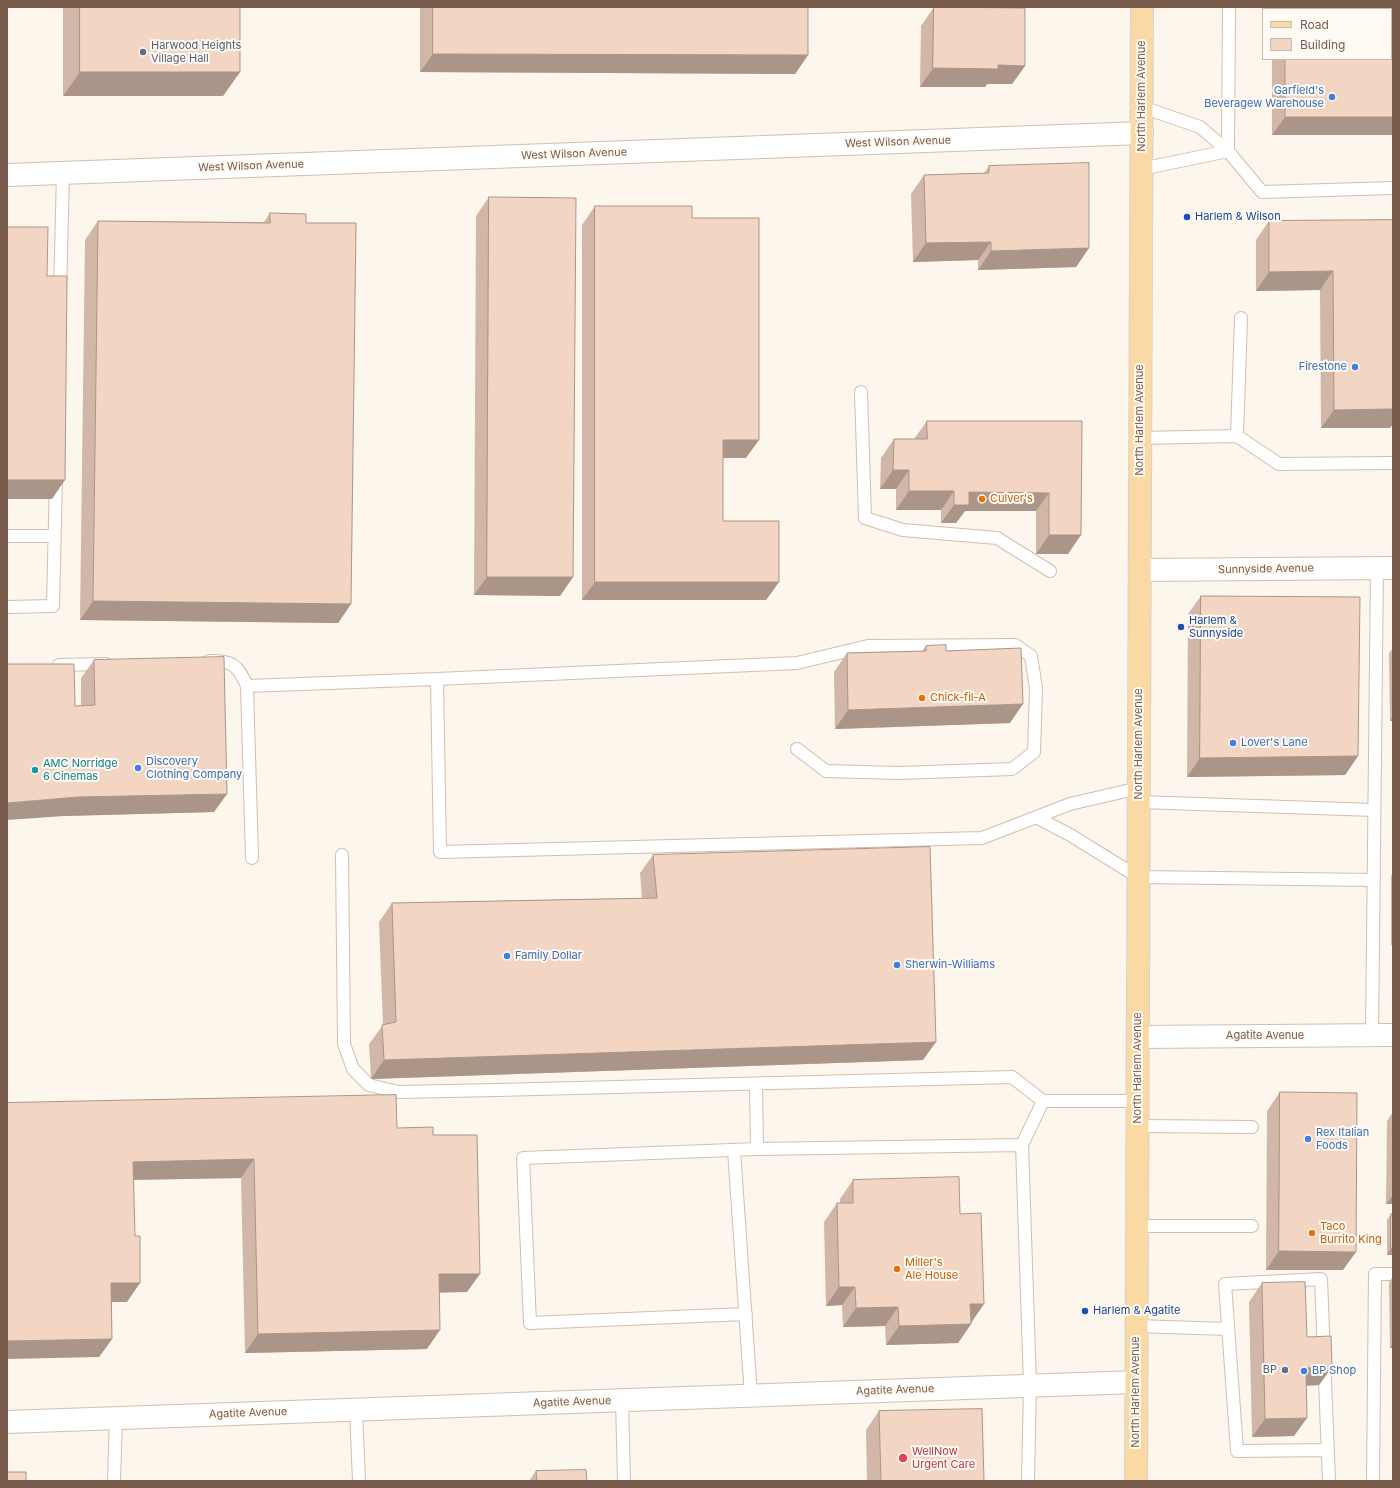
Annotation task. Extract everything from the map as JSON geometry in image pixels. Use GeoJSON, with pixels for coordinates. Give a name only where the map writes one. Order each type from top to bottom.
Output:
{"type":"FeatureCollection","features":[{"type":"Feature","properties":{"kind":"main road","name":"North Harlem Avenue"},"geometry":{"type":"LineString","coordinates":[[1136,1481],[1142,7]]}},
{"type":"Feature","properties":{"kind":"street","name":"West Wilson Avenue"},"geometry":{"type":"LineString","coordinates":[[7,175],[1142,132]]}},
{"type":"Feature","properties":{"kind":"street","name":"Sunnyside Avenue"},"geometry":{"type":"LineString","coordinates":[[1140,570],[1385,568]]}},
{"type":"Feature","properties":{"kind":"street","name":"Agatite Avenue"},"geometry":{"type":"LineString","coordinates":[[1138,1037],[1383,1035]]}},
{"type":"Feature","properties":{"kind":"street","name":"Agatite Avenue"},"geometry":{"type":"LineString","coordinates":[[7,1422],[1136,1382]]}},
{"type":"Feature","properties":{"kind":"lane"},"geometry":{"type":"LineString","coordinates":[[1228,7],[1228,151]]}},
{"type":"Feature","properties":{"kind":"lane"},"geometry":{"type":"LineString","coordinates":[[1142,107],[1200,127],[1228,151],[1262,192],[1393,188]]}},
{"type":"Feature","properties":{"kind":"lane"},"geometry":{"type":"LineString","coordinates":[[1142,169],[1228,151]]}},
{"type":"Feature","properties":{"kind":"lane"},"geometry":{"type":"LineString","coordinates":[[60,302],[63,172]]}},
{"type":"Feature","properties":{"kind":"lane"},"geometry":{"type":"LineString","coordinates":[[1236,436],[1241,318]]}},
{"type":"Feature","properties":{"kind":"lane"},"geometry":{"type":"LineString","coordinates":[[861,392],[865,518],[903,530],[997,538],[1050,571]]}},
{"type":"Feature","properties":{"kind":"lane"},"geometry":{"type":"LineString","coordinates":[[1140,438],[1236,436],[1279,464],[1393,463]]}},
{"type":"Feature","properties":{"kind":"lane"},"geometry":{"type":"LineString","coordinates":[[7,607],[53,606],[56,466]]}},
{"type":"Feature","properties":{"kind":"lane"},"geometry":{"type":"LineString","coordinates":[[7,536],[55,536]]}},
{"type":"Feature","properties":{"kind":"lane"},"geometry":{"type":"LineString","coordinates":[[1383,1035],[1374,880],[1374,810],[1385,568]]}},
{"type":"Feature","properties":{"kind":"lane"},"geometry":{"type":"LineString","coordinates":[[247,686],[797,663],[868,646],[1015,645],[1030,656],[1036,688],[1034,752],[1012,769],[899,773],[826,771],[797,750]]}},
{"type":"Feature","properties":{"kind":"lane"},"geometry":{"type":"LineString","coordinates":[[200,662],[223,661],[239,668],[247,686],[252,858]]}},
{"type":"Feature","properties":{"kind":"lane"},"geometry":{"type":"LineString","coordinates":[[50,665],[121,663]]}},
{"type":"Feature","properties":{"kind":"lane"},"geometry":{"type":"LineString","coordinates":[[437,679],[440,852],[982,838],[1070,804],[1139,795],[1374,810]]}},
{"type":"Feature","properties":{"kind":"lane"},"geometry":{"type":"LineString","coordinates":[[1036,817],[1077,838],[1138,877],[1374,880]]}},
{"type":"Feature","properties":{"kind":"lane"},"geometry":{"type":"LineString","coordinates":[[342,855],[344,1044],[353,1069],[369,1085],[398,1092],[1012,1078],[1042,1101],[1138,1101]]}},
{"type":"Feature","properties":{"kind":"lane"},"geometry":{"type":"LineString","coordinates":[[756,1084],[757,1149]]}},
{"type":"Feature","properties":{"kind":"lane"},"geometry":{"type":"LineString","coordinates":[[1028,1481],[1030,1385],[1022,1144],[1042,1101]]}},
{"type":"Feature","properties":{"kind":"lane"},"geometry":{"type":"LineString","coordinates":[[1137,1126],[1252,1127]]}},
{"type":"Feature","properties":{"kind":"lane"},"geometry":{"type":"LineString","coordinates":[[746,1314],[530,1323],[524,1158],[757,1149],[1022,1144]]}},
{"type":"Feature","properties":{"kind":"lane"},"geometry":{"type":"LineString","coordinates":[[734,1150],[751,1396]]}},
{"type":"Feature","properties":{"kind":"lane"},"geometry":{"type":"LineString","coordinates":[[1137,1226],[1252,1226]]}},
{"type":"Feature","properties":{"kind":"lane"},"geometry":{"type":"LineString","coordinates":[[1373,1481],[1375,1274],[1393,1274]]}},
{"type":"Feature","properties":{"kind":"lane"},"geometry":{"type":"LineString","coordinates":[[1328,1450],[1236,1451],[1225,1284],[1322,1279],[1328,1450],[1329,1481]]}},
{"type":"Feature","properties":{"kind":"lane"},"geometry":{"type":"LineString","coordinates":[[1136,1326],[1228,1329]]}},
{"type":"Feature","properties":{"kind":"lane"},"geometry":{"type":"LineString","coordinates":[[622,1400],[624,1481]]}},
{"type":"Feature","properties":{"kind":"lane"},"geometry":{"type":"LineString","coordinates":[[356,1410],[359,1481]]}},
{"type":"Feature","properties":{"kind":"lane"},"geometry":{"type":"LineString","coordinates":[[114,1481],[116,1418]]}},
{"type":"Feature","properties":{"kind":"building","name":"Harwood Heights Village Hall"},"geometry":{"type":"Polygon","coordinates":[[[80,7],[240,7],[240,72],[80,72],[80,7]]]}},
{"type":"Feature","properties":{"kind":"building"},"geometry":{"type":"Polygon","coordinates":[[[433,7],[808,7],[808,55],[433,54],[433,7]]]}},
{"type":"Feature","properties":{"kind":"building"},"geometry":{"type":"Polygon","coordinates":[[[934,7],[1025,8],[1025,66],[998,65],[998,69],[933,68],[934,7]]]}},
{"type":"Feature","properties":{"kind":"building","name":"Garfield's Beveragew Warehouse"},"geometry":{"type":"Polygon","coordinates":[[[1393,7],[1393,117],[1285,117],[1285,60],[1392,60],[1392,8],[1285,8],[1393,7]]]}},
{"type":"Feature","properties":{"kind":"building"},"geometry":{"type":"Polygon","coordinates":[[[1089,163],[1089,248],[991,251],[991,242],[926,243],[924,175],[989,173],[989,166],[1089,163]]]}},
{"type":"Feature","properties":{"kind":"building"},"geometry":{"type":"Polygon","coordinates":[[[489,197],[576,198],[573,577],[487,577],[489,197]]]}},
{"type":"Feature","properties":{"kind":"building"},"geometry":{"type":"Polygon","coordinates":[[[595,206],[692,206],[692,218],[759,218],[759,440],[723,440],[723,521],[779,521],[779,582],[595,582],[595,206]]]}},
{"type":"Feature","properties":{"kind":"building"},"geometry":{"type":"Polygon","coordinates":[[[270,213],[306,214],[306,223],[356,223],[351,604],[93,601],[98,221],[270,223],[270,213]]]}},
{"type":"Feature","properties":{"kind":"building","name":"Firestone"},"geometry":{"type":"Polygon","coordinates":[[[1393,220],[1393,409],[1334,410],[1333,271],[1269,272],[1269,221],[1393,220]]]}},
{"type":"Feature","properties":{"kind":"building"},"geometry":{"type":"Polygon","coordinates":[[[7,227],[48,227],[47,276],[67,276],[65,480],[7,480],[7,227]]]}},
{"type":"Feature","properties":{"kind":"building","name":"Culver's"},"geometry":{"type":"Polygon","coordinates":[[[927,421],[1082,421],[1081,535],[1049,535],[1049,493],[969,492],[969,505],[954,505],[954,491],[909,491],[909,470],[893,470],[894,439],[927,439],[927,421]]]}},
{"type":"Feature","properties":{"kind":"building"},"geometry":{"type":"Polygon","coordinates":[[[1201,596],[1360,597],[1358,756],[1200,758],[1201,596]]]}},
{"type":"Feature","properties":{"kind":"building","name":"Chick-fil-A"},"geometry":{"type":"Polygon","coordinates":[[[946,645],[946,651],[1021,648],[1023,704],[848,710],[847,653],[926,651],[926,646],[946,645]]]}},
{"type":"Feature","properties":{"kind":"building"},"geometry":{"type":"Polygon","coordinates":[[[224,657],[227,794],[78,797],[7,803],[7,664],[74,664],[75,706],[95,705],[94,660],[224,657]]]}},
{"type":"Feature","properties":{"kind":"building"},"geometry":{"type":"Polygon","coordinates":[[[930,847],[936,1042],[384,1060],[382,1025],[396,1022],[392,903],[657,898],[653,855],[930,847]]]}},
{"type":"Feature","properties":{"kind":"building"},"geometry":{"type":"Polygon","coordinates":[[[1280,1092],[1357,1093],[1356,1252],[1279,1251],[1280,1092]]]}},
{"type":"Feature","properties":{"kind":"building"},"geometry":{"type":"Polygon","coordinates":[[[396,1095],[397,1128],[433,1127],[433,1135],[477,1135],[480,1274],[439,1274],[440,1330],[258,1334],[254,1159],[133,1162],[135,1236],[140,1236],[140,1283],[111,1283],[112,1339],[7,1341],[7,1103],[396,1095]]]}},
{"type":"Feature","properties":{"kind":"building","name":"Miller's Ale House"},"geometry":{"type":"Polygon","coordinates":[[[959,1177],[960,1214],[981,1213],[984,1304],[970,1304],[971,1324],[899,1326],[898,1307],[856,1308],[855,1287],[839,1287],[837,1203],[853,1203],[853,1180],[959,1177]]]}},
{"type":"Feature","properties":{"kind":"building"},"geometry":{"type":"Polygon","coordinates":[[[1391,1214],[1393,1214],[1393,1248],[1391,1248],[1391,1214]]]}},
{"type":"Feature","properties":{"kind":"building","name":"BP"},"geometry":{"type":"Polygon","coordinates":[[[1305,1282],[1307,1337],[1331,1336],[1332,1367],[1306,1368],[1307,1418],[1265,1419],[1262,1283],[1305,1282]]]}},
{"type":"Feature","properties":{"kind":"building"},"geometry":{"type":"Polygon","coordinates":[[[982,1409],[984,1481],[881,1481],[879,1411],[982,1409]]]}},
{"type":"Feature","properties":{"kind":"building"},"geometry":{"type":"Polygon","coordinates":[[[586,1470],[587,1481],[537,1481],[536,1471],[586,1470]]]}},
{"type":"Feature","properties":{"kind":"building"},"geometry":{"type":"Polygon","coordinates":[[[7,1472],[26,1472],[26,1481],[7,1481],[7,1472]]]}},
{"type":"Feature","properties":{"kind":"place","name":"Harwood Heights Village Hall"},"geometry":{"type":"Point","coordinates":[143,52]}},
{"type":"Feature","properties":{"kind":"place","name":"Garfield's Beveragew Warehouse"},"geometry":{"type":"Point","coordinates":[1332,97]}},
{"type":"Feature","properties":{"kind":"place","name":"Harlem & Wilson"},"geometry":{"type":"Point","coordinates":[1187,217]}},
{"type":"Feature","properties":{"kind":"place","name":"Firestone"},"geometry":{"type":"Point","coordinates":[1355,367]}},
{"type":"Feature","properties":{"kind":"place","name":"Culver's"},"geometry":{"type":"Point","coordinates":[982,499]}},
{"type":"Feature","properties":{"kind":"place","name":"Harlem & Sunnyside"},"geometry":{"type":"Point","coordinates":[1181,627]}},
{"type":"Feature","properties":{"kind":"place","name":"Chick-fil-A"},"geometry":{"type":"Point","coordinates":[922,698]}},
{"type":"Feature","properties":{"kind":"place","name":"Lover's Lane"},"geometry":{"type":"Point","coordinates":[1233,743]}},
{"type":"Feature","properties":{"kind":"place","name":"Discovery Clothing Company"},"geometry":{"type":"Point","coordinates":[138,768]}},
{"type":"Feature","properties":{"kind":"place","name":"AMC Norridge 6 Cinemas"},"geometry":{"type":"Point","coordinates":[35,770]}},
{"type":"Feature","properties":{"kind":"place","name":"Family Dollar"},"geometry":{"type":"Point","coordinates":[507,956]}},
{"type":"Feature","properties":{"kind":"place","name":"Sherwin-Williams"},"geometry":{"type":"Point","coordinates":[897,965]}},
{"type":"Feature","properties":{"kind":"place","name":"Rex Italian Foods"},"geometry":{"type":"Point","coordinates":[1308,1139]}},
{"type":"Feature","properties":{"kind":"place","name":"Taco Burrito King"},"geometry":{"type":"Point","coordinates":[1312,1233]}},
{"type":"Feature","properties":{"kind":"place","name":"Miller's Ale House"},"geometry":{"type":"Point","coordinates":[897,1269]}},
{"type":"Feature","properties":{"kind":"place","name":"Harlem & Agatite"},"geometry":{"type":"Point","coordinates":[1085,1311]}},
{"type":"Feature","properties":{"kind":"place","name":"BP"},"geometry":{"type":"Point","coordinates":[1285,1370]}},
{"type":"Feature","properties":{"kind":"place","name":"BP Shop"},"geometry":{"type":"Point","coordinates":[1304,1371]}},
{"type":"Feature","properties":{"kind":"place","name":"WellNow Urgent Care"},"geometry":{"type":"Point","coordinates":[903,1458]}}]}
